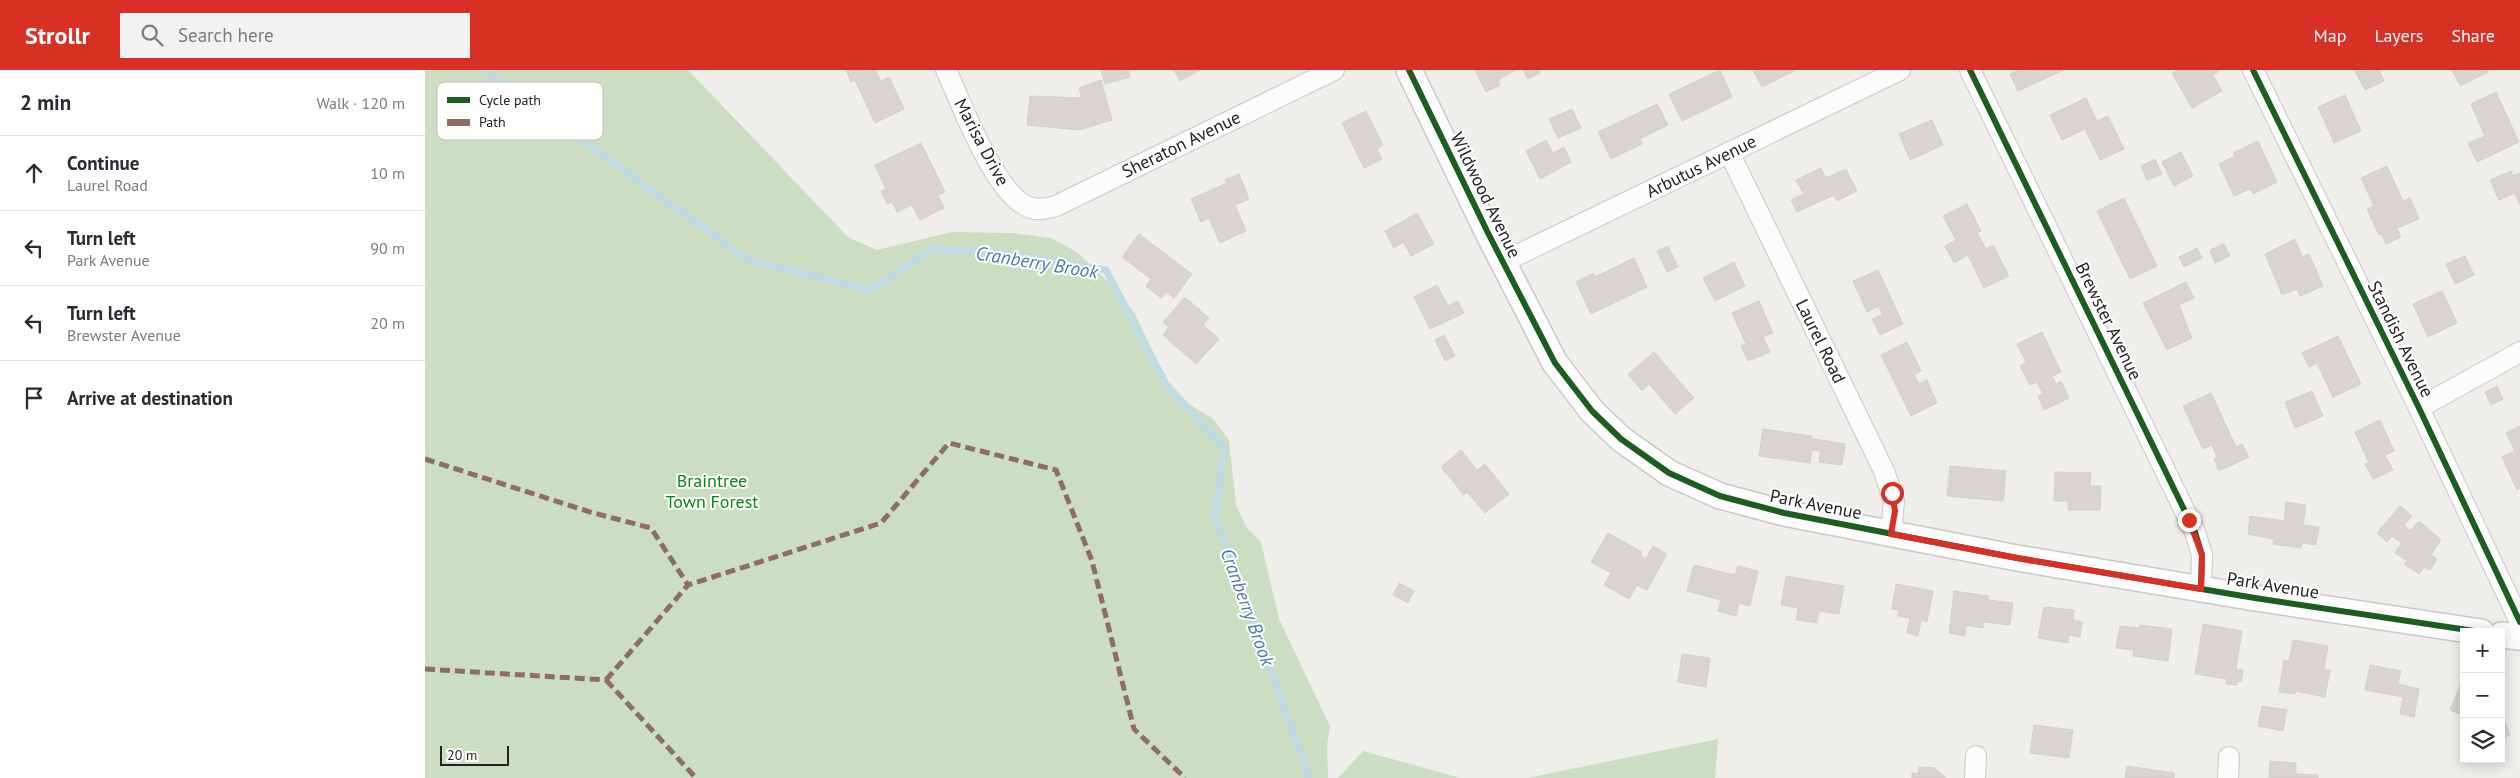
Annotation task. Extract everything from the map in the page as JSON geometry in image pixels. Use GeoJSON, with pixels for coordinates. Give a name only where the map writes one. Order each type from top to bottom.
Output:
{"type":"FeatureCollection","features":[{"type":"Feature","properties":{"kind":"street","name":"Marisa Drive"},"geometry":{"type":"LineString","coordinates":[[946,70],[995,173],[1009,192],[1027,206]]}},
{"type":"Feature","properties":{"kind":"street","name":"Sheraton Avenue"},"geometry":{"type":"LineString","coordinates":[[1027,206],[1046,209],[1056,206],[1334,70]]}},
{"type":"Feature","properties":{"kind":"street","name":"Wildwood Avenue"},"geometry":{"type":"LineString","coordinates":[[1409,70],[1538,332]]}},
{"type":"Feature","properties":{"kind":"street","name":"Arbutus Avenue"},"geometry":{"type":"LineString","coordinates":[[1503,262],[1900,70]]}},
{"type":"Feature","properties":{"kind":"street","name":"Brewster Avenue"},"geometry":{"type":"LineString","coordinates":[[1970,70],[2195,532],[2202,555],[2201,589]]}},
{"type":"Feature","properties":{"kind":"street","name":"Standish Avenue"},"geometry":{"type":"LineString","coordinates":[[2253,70],[2419,408],[2520,622]]}},
{"type":"Feature","properties":{"kind":"street","name":"Laurel Road"},"geometry":{"type":"LineString","coordinates":[[1729,152],[1884,470],[1894,502],[1891,534]]}},
{"type":"Feature","properties":{"kind":"street","name":"Park Avenue"},"geometry":{"type":"LineString","coordinates":[[1538,332],[1567,380],[1592,411],[1621,439],[1669,473],[1738,502],[2017,558],[2201,589],[2460,629]]}},
{"type":"Feature","properties":{"kind":"street"},"geometry":{"type":"LineString","coordinates":[[2419,408],[2520,352]]}},
{"type":"Feature","properties":{"kind":"street"},"geometry":{"type":"LineString","coordinates":[[2505,636],[2520,638]]}},
{"type":"Feature","properties":{"kind":"street"},"geometry":{"type":"LineString","coordinates":[[1975,778],[1976,756]]}},
{"type":"Feature","properties":{"kind":"street"},"geometry":{"type":"LineString","coordinates":[[2228,778],[2229,757]]}},
{"type":"Feature","properties":{"kind":"green space","name":"Braintree Town Forest"},"geometry":{"type":"Polygon","coordinates":[[[425,70],[688,70],[849,238],[877,250],[952,232],[1012,233],[1051,238],[1077,252],[1110,284],[1134,312],[1173,394],[1213,419],[1229,440],[1236,505],[1246,527],[1261,542],[1279,619],[1330,726],[1327,745],[1328,778],[425,778],[425,70]]]}},
{"type":"Feature","properties":{"kind":"green space"},"geometry":{"type":"Polygon","coordinates":[[[1718,739],[1715,778],[1527,778],[1718,739]]]}},
{"type":"Feature","properties":{"kind":"green space"},"geometry":{"type":"Polygon","coordinates":[[[1363,751],[1461,778],[1338,778],[1363,751]]]}},
{"type":"Feature","properties":{"kind":"building"},"geometry":{"type":"Polygon","coordinates":[[[846,70],[875,70],[881,81],[889,77],[904,109],[875,123],[855,80],[851,82],[846,70]]]}},
{"type":"Feature","properties":{"kind":"building"},"geometry":{"type":"Polygon","coordinates":[[[1101,70],[1128,70],[1130,77],[1105,84],[1101,70]]]}},
{"type":"Feature","properties":{"kind":"building"},"geometry":{"type":"Polygon","coordinates":[[[1174,70],[1200,70],[1180,81],[1174,70]]]}},
{"type":"Feature","properties":{"kind":"building"},"geometry":{"type":"Polygon","coordinates":[[[1475,70],[1515,70],[1498,80],[1500,85],[1486,92],[1475,70]]]}},
{"type":"Feature","properties":{"kind":"building"},"geometry":{"type":"Polygon","coordinates":[[[1523,70],[1539,70],[1540,73],[1528,79],[1523,70]]]}},
{"type":"Feature","properties":{"kind":"building"},"geometry":{"type":"Polygon","coordinates":[[[1720,70],[1732,97],[1682,121],[1669,94],[1720,70]]]}},
{"type":"Feature","properties":{"kind":"building"},"geometry":{"type":"Polygon","coordinates":[[[1753,70],[1793,70],[1794,71],[1762,87],[1753,70]]]}},
{"type":"Feature","properties":{"kind":"building"},"geometry":{"type":"Polygon","coordinates":[[[2019,70],[2064,70],[2018,91],[2010,74],[2019,70]]]}},
{"type":"Feature","properties":{"kind":"building"},"geometry":{"type":"Polygon","coordinates":[[[2177,70],[2217,70],[2218,72],[2213,75],[2222,91],[2192,108],[2172,73],[2177,70]]]}},
{"type":"Feature","properties":{"kind":"building"},"geometry":{"type":"Polygon","coordinates":[[[2379,70],[2384,81],[2365,90],[2355,71],[2379,70]]]}},
{"type":"Feature","properties":{"kind":"building"},"geometry":{"type":"Polygon","coordinates":[[[2452,70],[2487,70],[2488,72],[2460,86],[2452,70]]]}},
{"type":"Feature","properties":{"kind":"building"},"geometry":{"type":"Polygon","coordinates":[[[1101,80],[1112,120],[1079,130],[1027,125],[1030,96],[1082,98],[1079,88],[1101,80]]]}},
{"type":"Feature","properties":{"kind":"building"},"geometry":{"type":"Polygon","coordinates":[[[2496,92],[2519,142],[2477,162],[2468,143],[2485,136],[2471,104],[2496,92]]]}},
{"type":"Feature","properties":{"kind":"building"},"geometry":{"type":"Polygon","coordinates":[[[2345,95],[2361,131],[2334,143],[2318,107],[2345,95]]]}},
{"type":"Feature","properties":{"kind":"building"},"geometry":{"type":"Polygon","coordinates":[[[2086,98],[2097,121],[2108,116],[2124,149],[2100,160],[2085,129],[2062,140],[2050,115],[2086,98]]]}},
{"type":"Feature","properties":{"kind":"building"},"geometry":{"type":"Polygon","coordinates":[[[1657,104],[1668,125],[1640,139],[1642,144],[1611,159],[1598,132],[1657,104]]]}},
{"type":"Feature","properties":{"kind":"building"},"geometry":{"type":"Polygon","coordinates":[[[1572,109],[1581,128],[1558,138],[1549,119],[1572,109]]]}},
{"type":"Feature","properties":{"kind":"building"},"geometry":{"type":"Polygon","coordinates":[[[1366,111],[1383,145],[1377,149],[1382,159],[1364,168],[1342,123],[1366,111]]]}},
{"type":"Feature","properties":{"kind":"building"},"geometry":{"type":"Polygon","coordinates":[[[1932,120],[1943,145],[1910,160],[1899,134],[1932,120]]]}},
{"type":"Feature","properties":{"kind":"building"},"geometry":{"type":"Polygon","coordinates":[[[1546,140],[1553,153],[1564,147],[1571,162],[1540,179],[1526,151],[1546,140]]]}},
{"type":"Feature","properties":{"kind":"building"},"geometry":{"type":"Polygon","coordinates":[[[2258,141],[2277,182],[2253,194],[2250,189],[2234,196],[2219,164],[2235,156],[2233,153],[2258,141]]]}},
{"type":"Feature","properties":{"kind":"building"},"geometry":{"type":"Polygon","coordinates":[[[921,143],[945,192],[938,195],[944,208],[920,220],[912,205],[897,212],[892,202],[887,204],[881,191],[886,189],[875,165],[921,143]]]}},
{"type":"Feature","properties":{"kind":"building"},"geometry":{"type":"Polygon","coordinates":[[[2181,152],[2193,176],[2174,186],[2162,162],[2181,152]]]}},
{"type":"Feature","properties":{"kind":"building"},"geometry":{"type":"Polygon","coordinates":[[[2155,159],[2162,174],[2147,180],[2141,166],[2155,159]]]}},
{"type":"Feature","properties":{"kind":"building"},"geometry":{"type":"Polygon","coordinates":[[[2387,166],[2403,201],[2410,198],[2419,219],[2397,228],[2401,237],[2386,244],[2382,234],[2379,235],[2367,209],[2374,206],[2361,178],[2387,166]]]}},
{"type":"Feature","properties":{"kind":"building"},"geometry":{"type":"Polygon","coordinates":[[[1821,168],[1826,178],[1846,169],[1857,191],[1837,201],[1834,195],[1797,212],[1791,200],[1804,194],[1796,180],[1821,168]]]}},
{"type":"Feature","properties":{"kind":"building"},"geometry":{"type":"Polygon","coordinates":[[[2511,171],[2513,176],[2520,173],[2520,205],[2515,193],[2499,200],[2490,180],[2511,171]]]}},
{"type":"Feature","properties":{"kind":"building"},"geometry":{"type":"Polygon","coordinates":[[[1239,174],[1249,199],[1235,205],[1246,231],[1220,243],[1209,218],[1201,222],[1191,199],[1227,183],[1225,180],[1239,174]]]}},
{"type":"Feature","properties":{"kind":"building"},"geometry":{"type":"Polygon","coordinates":[[[2124,198],[2157,266],[2130,279],[2097,211],[2124,198]]]}},
{"type":"Feature","properties":{"kind":"building"},"geometry":{"type":"Polygon","coordinates":[[[1967,204],[1981,231],[1977,233],[1986,249],[1993,245],[2009,276],[1984,288],[1968,255],[1954,263],[1945,246],[1956,240],[1943,216],[1967,204]]]}},
{"type":"Feature","properties":{"kind":"building"},"geometry":{"type":"Polygon","coordinates":[[[1417,213],[1434,244],[1411,256],[1403,242],[1394,248],[1385,231],[1417,213]]]}},
{"type":"Feature","properties":{"kind":"building"},"geometry":{"type":"Polygon","coordinates":[[[1139,234],[1192,274],[1174,298],[1166,292],[1161,298],[1146,286],[1151,279],[1122,257],[1139,234]]]}},
{"type":"Feature","properties":{"kind":"building"},"geometry":{"type":"Polygon","coordinates":[[[2295,239],[2302,257],[2309,254],[2323,286],[2300,296],[2297,289],[2282,295],[2265,254],[2295,239]]]}},
{"type":"Feature","properties":{"kind":"building"},"geometry":{"type":"Polygon","coordinates":[[[2224,244],[2230,256],[2215,263],[2210,250],[2224,244]]]}},
{"type":"Feature","properties":{"kind":"building"},"geometry":{"type":"Polygon","coordinates":[[[1668,246],[1678,267],[1667,272],[1657,251],[1668,246]]]}},
{"type":"Feature","properties":{"kind":"building"},"geometry":{"type":"Polygon","coordinates":[[[2197,248],[2202,258],[2184,267],[2179,257],[2197,248]]]}},
{"type":"Feature","properties":{"kind":"building"},"geometry":{"type":"Polygon","coordinates":[[[2465,256],[2474,275],[2455,284],[2446,264],[2465,256]]]}},
{"type":"Feature","properties":{"kind":"building"},"geometry":{"type":"Polygon","coordinates":[[[1634,258],[1647,287],[1591,314],[1576,282],[1594,273],[1595,277],[1634,258]]]}},
{"type":"Feature","properties":{"kind":"building"},"geometry":{"type":"Polygon","coordinates":[[[1734,262],[1745,286],[1715,301],[1703,278],[1734,262]]]}},
{"type":"Feature","properties":{"kind":"building"},"geometry":{"type":"Polygon","coordinates":[[[1878,270],[1903,324],[1880,335],[1872,319],[1882,315],[1879,306],[1867,312],[1853,281],[1878,270]]]}},
{"type":"Feature","properties":{"kind":"building"},"geometry":{"type":"Polygon","coordinates":[[[2186,282],[2194,298],[2179,305],[2192,338],[2167,350],[2143,303],[2186,282]]]}},
{"type":"Feature","properties":{"kind":"building"},"geometry":{"type":"Polygon","coordinates":[[[1437,285],[1448,306],[1458,301],[1464,313],[1430,329],[1414,297],[1437,285]]]}},
{"type":"Feature","properties":{"kind":"building"},"geometry":{"type":"Polygon","coordinates":[[[2442,291],[2457,323],[2428,337],[2413,304],[2442,291]]]}},
{"type":"Feature","properties":{"kind":"building"},"geometry":{"type":"Polygon","coordinates":[[[1185,297],[1209,318],[1203,325],[1219,339],[1196,364],[1163,335],[1169,327],[1163,322],[1185,297]]]}},
{"type":"Feature","properties":{"kind":"building"},"geometry":{"type":"Polygon","coordinates":[[[1759,301],[1773,333],[1763,337],[1770,352],[1748,361],[1741,346],[1746,344],[1732,313],[1759,301]]]}},
{"type":"Feature","properties":{"kind":"building"},"geometry":{"type":"Polygon","coordinates":[[[2042,332],[2061,372],[2052,376],[2056,384],[2061,381],[2069,398],[2044,410],[2038,396],[2043,394],[2037,382],[2030,385],[2020,366],[2026,362],[2017,344],[2042,332]]]}},
{"type":"Feature","properties":{"kind":"building"},"geometry":{"type":"Polygon","coordinates":[[[1444,335],[1455,356],[1445,361],[1435,340],[1444,335]]]}},
{"type":"Feature","properties":{"kind":"building"},"geometry":{"type":"Polygon","coordinates":[[[2338,336],[2361,384],[2333,397],[2317,363],[2309,367],[2302,353],[2338,336]]]}},
{"type":"Feature","properties":{"kind":"building"},"geometry":{"type":"Polygon","coordinates":[[[1907,342],[1921,371],[1914,375],[1919,384],[1927,380],[1937,403],[1911,416],[1881,355],[1907,342]]]}},
{"type":"Feature","properties":{"kind":"building"},"geometry":{"type":"Polygon","coordinates":[[[1654,352],[1694,398],[1675,414],[1649,384],[1642,391],[1628,374],[1654,352]]]}},
{"type":"Feature","properties":{"kind":"building"},"geometry":{"type":"Polygon","coordinates":[[[2497,386],[2503,399],[2491,405],[2485,392],[2497,386]]]}},
{"type":"Feature","properties":{"kind":"building"},"geometry":{"type":"Polygon","coordinates":[[[2312,391],[2323,416],[2295,428],[2285,402],[2312,391]]]}},
{"type":"Feature","properties":{"kind":"building"},"geometry":{"type":"Polygon","coordinates":[[[2211,393],[2236,447],[2242,444],[2249,457],[2219,471],[2214,459],[2217,457],[2212,445],[2203,449],[2183,406],[2211,393]]]}},
{"type":"Feature","properties":{"kind":"building"},"geometry":{"type":"Polygon","coordinates":[[[2380,420],[2394,451],[2385,455],[2393,470],[2373,479],[2365,464],[2369,463],[2355,432],[2380,420]]]}},
{"type":"Feature","properties":{"kind":"building"},"geometry":{"type":"Polygon","coordinates":[[[2520,426],[2520,488],[2517,490],[2502,457],[2515,451],[2506,433],[2520,426]]]}},
{"type":"Feature","properties":{"kind":"building"},"geometry":{"type":"Polygon","coordinates":[[[1763,429],[1812,436],[1811,439],[1821,440],[1819,451],[1812,450],[1810,463],[1759,456],[1763,429]]]}},
{"type":"Feature","properties":{"kind":"building"},"geometry":{"type":"Polygon","coordinates":[[[1822,440],[1845,444],[1842,465],[1819,462],[1822,440]]]}},
{"type":"Feature","properties":{"kind":"building"},"geometry":{"type":"Polygon","coordinates":[[[1461,450],[1477,470],[1485,464],[1509,494],[1485,513],[1467,492],[1464,495],[1441,467],[1461,450]]]}},
{"type":"Feature","properties":{"kind":"building"},"geometry":{"type":"Polygon","coordinates":[[[1950,466],[2006,471],[2003,501],[1947,496],[1950,466]]]}},
{"type":"Feature","properties":{"kind":"building"},"geometry":{"type":"Polygon","coordinates":[[[2055,472],[2091,473],[2090,486],[2101,486],[2100,510],[2068,510],[2068,501],[2054,501],[2055,472]]]}},
{"type":"Feature","properties":{"kind":"building"},"geometry":{"type":"Polygon","coordinates":[[[2286,502],[2306,505],[2303,525],[2319,527],[2316,545],[2302,543],[2301,548],[2273,544],[2274,539],[2248,534],[2250,516],[2284,521],[2286,502]]]}},
{"type":"Feature","properties":{"kind":"building"},"geometry":{"type":"Polygon","coordinates":[[[2400,506],[2412,516],[2404,525],[2410,531],[2419,521],[2441,540],[2431,555],[2437,559],[2430,570],[2424,567],[2419,574],[2404,564],[2407,561],[2395,553],[2402,543],[2392,536],[2387,542],[2377,533],[2400,506]]]}},
{"type":"Feature","properties":{"kind":"building"},"geometry":{"type":"Polygon","coordinates":[[[1608,533],[1642,552],[1640,556],[1646,559],[1653,546],[1667,554],[1647,590],[1637,585],[1629,599],[1604,585],[1611,573],[1591,562],[1608,533]]]}},
{"type":"Feature","properties":{"kind":"building"},"geometry":{"type":"Polygon","coordinates":[[[1694,565],[1735,575],[1738,566],[1758,571],[1750,606],[1739,603],[1736,616],[1718,611],[1721,600],[1687,591],[1694,565]]]}},
{"type":"Feature","properties":{"kind":"building"},"geometry":{"type":"Polygon","coordinates":[[[1786,576],[1844,586],[1839,614],[1819,611],[1817,623],[1796,620],[1798,608],[1781,605],[1786,576]]]}},
{"type":"Feature","properties":{"kind":"building"},"geometry":{"type":"Polygon","coordinates":[[[1399,583],[1414,591],[1408,603],[1393,595],[1399,583]]]}},
{"type":"Feature","properties":{"kind":"building"},"geometry":{"type":"Polygon","coordinates":[[[1896,584],[1933,591],[1927,622],[1921,621],[1918,636],[1907,633],[1910,618],[1898,616],[1899,610],[1892,609],[1896,584]]]}},
{"type":"Feature","properties":{"kind":"building"},"geometry":{"type":"Polygon","coordinates":[[[1954,591],[1988,596],[1988,600],[2013,603],[2010,625],[1983,622],[1983,628],[1966,625],[1965,636],[1949,633],[1954,591]]]}},
{"type":"Feature","properties":{"kind":"building"},"geometry":{"type":"Polygon","coordinates":[[[2044,607],[2074,610],[2073,620],[2082,622],[2080,637],[2069,635],[2068,643],[2038,638],[2044,607]]]}},
{"type":"Feature","properties":{"kind":"building"},"geometry":{"type":"Polygon","coordinates":[[[2203,624],[2242,631],[2236,669],[2243,670],[2241,682],[2237,681],[2237,685],[2226,684],[2227,679],[2195,674],[2203,624]]]}},
{"type":"Feature","properties":{"kind":"building"},"geometry":{"type":"Polygon","coordinates":[[[2140,625],[2172,629],[2168,661],[2133,656],[2134,650],[2116,648],[2120,626],[2139,628],[2140,625]]]}},
{"type":"Feature","properties":{"kind":"building"},"geometry":{"type":"Polygon","coordinates":[[[2293,640],[2328,646],[2324,669],[2330,670],[2325,697],[2295,691],[2295,694],[2279,692],[2284,660],[2289,661],[2293,640]]]}},
{"type":"Feature","properties":{"kind":"building"},"geometry":{"type":"Polygon","coordinates":[[[1682,654],[1710,658],[1706,687],[1678,682],[1682,654]]]}},
{"type":"Feature","properties":{"kind":"building"},"geometry":{"type":"Polygon","coordinates":[[[2370,665],[2401,671],[2398,684],[2419,689],[2414,717],[2400,714],[2403,697],[2365,690],[2370,665]]]}},
{"type":"Feature","properties":{"kind":"building"},"geometry":{"type":"Polygon","coordinates":[[[2460,686],[2460,714],[2450,710],[2460,686]]]}},
{"type":"Feature","properties":{"kind":"building"},"geometry":{"type":"Polygon","coordinates":[[[2262,706],[2287,710],[2283,731],[2258,726],[2262,706]]]}},
{"type":"Feature","properties":{"kind":"building"},"geometry":{"type":"Polygon","coordinates":[[[2505,722],[2510,735],[2505,737],[2505,722]]]}},
{"type":"Feature","properties":{"kind":"building"},"geometry":{"type":"Polygon","coordinates":[[[2034,725],[2073,730],[2069,758],[2030,753],[2034,725]]]}},
{"type":"Feature","properties":{"kind":"building"},"geometry":{"type":"Polygon","coordinates":[[[2270,761],[2296,763],[2296,774],[2318,775],[2318,778],[2269,778],[2270,761]]]}},
{"type":"Feature","properties":{"kind":"building"},"geometry":{"type":"Polygon","coordinates":[[[2127,766],[2174,773],[2174,778],[2125,778],[2127,766]]]}},
{"type":"Feature","properties":{"kind":"building"},"geometry":{"type":"Polygon","coordinates":[[[1919,767],[1935,768],[1946,778],[1912,778],[1912,773],[1918,774],[1919,767]]]}},
{"type":"Feature","properties":{"kind":"waterway","name":"Cranberry Brook"},"geometry":{"type":"LineString","coordinates":[[484,70],[501,82]]}},
{"type":"Feature","properties":{"kind":"waterway","name":"Cranberry Brook"},"geometry":{"type":"LineString","coordinates":[[581,140],[748,260],[871,290],[932,249],[992,252],[1106,270],[1166,384],[1225,449],[1215,516],[1310,778]]}},
{"type":"Feature","properties":{"kind":"marked path"},"geometry":{"type":"LineString","coordinates":[[606,680],[688,585],[881,523],[949,443],[1056,470],[1092,561],[1134,729],[1185,778]]}},
{"type":"Feature","properties":{"kind":"marked path"},"geometry":{"type":"LineString","coordinates":[[425,459],[590,512],[651,528],[688,585]]}},
{"type":"Feature","properties":{"kind":"marked path"},"geometry":{"type":"LineString","coordinates":[[425,669],[606,680]]}},
{"type":"Feature","properties":{"kind":"marked path"},"geometry":{"type":"LineString","coordinates":[[606,680],[696,778]]}},
{"type":"Feature","properties":{"kind":"cycle path"},"geometry":{"type":"LineString","coordinates":[[1409,70],[1488,233],[1555,363],[1592,411],[1621,439],[1669,473],[1720,496],[1784,513],[2017,558],[2255,598],[2460,629]]}},
{"type":"Feature","properties":{"kind":"cycle path"},"geometry":{"type":"LineString","coordinates":[[1970,70],[2195,532],[2202,555],[2201,589]]}},
{"type":"Feature","properties":{"kind":"cycle path"},"geometry":{"type":"LineString","coordinates":[[2253,70],[2419,408],[2520,622]]}},
{"type":"Feature","properties":{"kind":"route"},"geometry":{"type":"LineString","coordinates":[[1892,493],[1895,511],[1891,534],[2017,558],[2201,589],[2203,578],[2202,555],[2189,520]]}}]}
